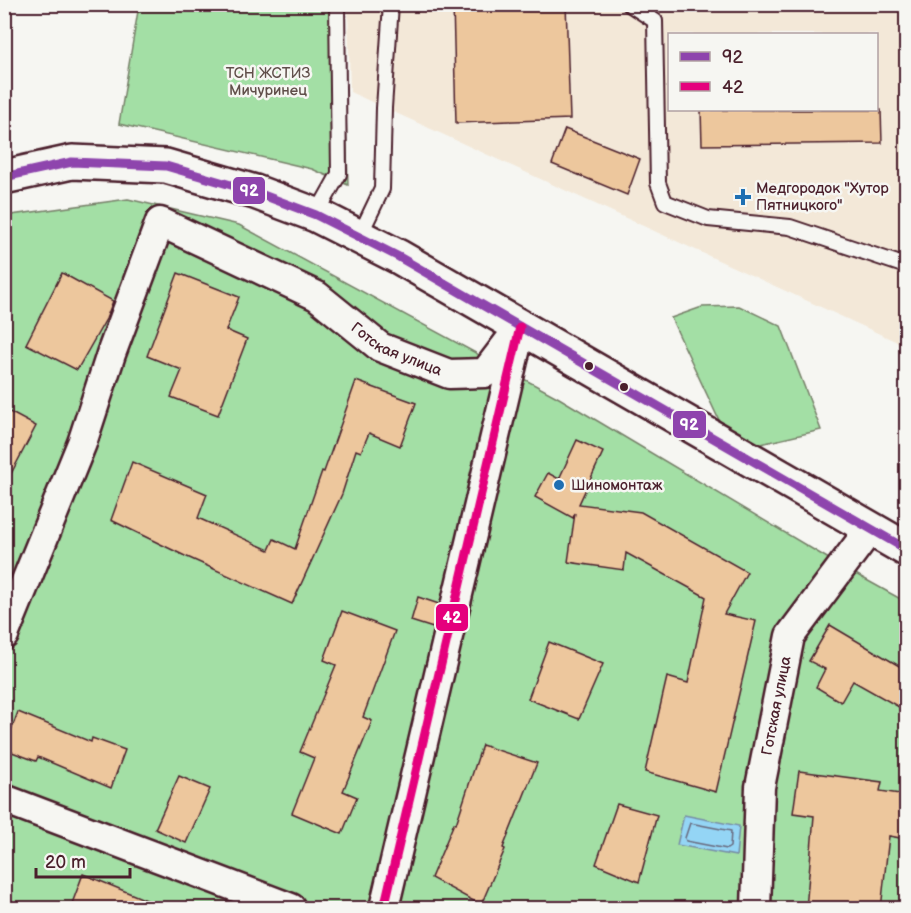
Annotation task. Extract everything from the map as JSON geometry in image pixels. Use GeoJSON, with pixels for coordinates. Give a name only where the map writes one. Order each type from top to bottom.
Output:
{"type":"FeatureCollection","features":[{"type":"Feature","properties":{"kind":"main road"},"geometry":{"type":"LineString","coordinates":[[4,177],[72,162],[166,166],[255,192],[316,215],[399,257],[906,549]]}},
{"type":"Feature","properties":{"kind":"street","name":"Готская улица"},"geometry":{"type":"LineString","coordinates":[[4,635],[82,443],[115,343],[160,222],[317,296],[380,347],[449,374],[485,373],[520,327]]}},
{"type":"Feature","properties":{"kind":"street"},"geometry":{"type":"LineString","coordinates":[[384,909],[520,327]]}},
{"type":"Feature","properties":{"kind":"street","name":"Готская улица"},"geometry":{"type":"LineString","coordinates":[[756,909],[760,787],[790,636],[870,529]]}},
{"type":"Feature","properties":{"kind":"street"},"geometry":{"type":"LineString","coordinates":[[4,799],[291,909]]}},
{"type":"Feature","properties":{"kind":"lane"},"geometry":{"type":"LineString","coordinates":[[316,215],[339,174],[337,4]]}},
{"type":"Feature","properties":{"kind":"lane"},"geometry":{"type":"LineString","coordinates":[[359,237],[382,189],[384,108],[391,4]]}},
{"type":"Feature","properties":{"kind":"lane"},"geometry":{"type":"LineString","coordinates":[[629,4],[655,21],[658,183],[665,202],[708,219],[790,227],[906,266]]}},
{"type":"Feature","properties":{"kind":"shaded area","name":"Медгородок \"Хутор Пятницкого\""},"geometry":{"type":"Polygon","coordinates":[[[348,5],[905,5],[906,346],[350,92],[348,5]]]}},
{"type":"Feature","properties":{"kind":"green space","name":"ТСН ЖСТИЗ Мичуринец"},"geometry":{"type":"Polygon","coordinates":[[[139,5],[343,5],[348,185],[312,169],[119,124],[139,5]]]}},
{"type":"Feature","properties":{"kind":"green space"},"geometry":{"type":"Polygon","coordinates":[[[128,199],[239,225],[559,398],[834,562],[906,602],[906,908],[5,908],[4,216],[128,199]]]}},
{"type":"Feature","properties":{"kind":"green space"},"geometry":{"type":"Polygon","coordinates":[[[739,306],[781,326],[821,430],[761,444],[726,435],[671,318],[702,307],[739,306]]]}},
{"type":"Feature","properties":{"kind":"water"},"geometry":{"type":"Polygon","coordinates":[[[684,815],[739,826],[736,856],[677,845],[684,815]]]}},
{"type":"Feature","properties":{"kind":"building"},"geometry":{"type":"Polygon","coordinates":[[[453,4],[566,4],[570,119],[456,123],[453,4]]]}},
{"type":"Feature","properties":{"kind":"building"},"geometry":{"type":"Polygon","coordinates":[[[881,110],[882,143],[702,145],[701,111],[881,110]]]}},
{"type":"Feature","properties":{"kind":"building"},"geometry":{"type":"Polygon","coordinates":[[[565,129],[640,159],[627,195],[552,164],[565,129]]]}},
{"type":"Feature","properties":{"kind":"building"},"geometry":{"type":"Polygon","coordinates":[[[62,273],[113,301],[106,319],[77,370],[26,344],[62,273]]]}},
{"type":"Feature","properties":{"kind":"building"},"geometry":{"type":"Polygon","coordinates":[[[178,273],[239,297],[226,330],[247,339],[218,415],[171,397],[182,370],[147,356],[178,273]]]}},
{"type":"Feature","properties":{"kind":"building"},"geometry":{"type":"Polygon","coordinates":[[[356,381],[416,403],[400,446],[369,433],[361,452],[356,450],[342,494],[292,604],[111,520],[132,462],[207,494],[198,518],[269,550],[274,539],[295,549],[356,381]]]}},
{"type":"Feature","properties":{"kind":"building"},"geometry":{"type":"Polygon","coordinates":[[[4,409],[36,426],[4,487],[4,409]]]}},
{"type":"Feature","properties":{"kind":"building"},"geometry":{"type":"Polygon","coordinates":[[[577,440],[603,452],[579,504],[641,512],[747,572],[724,614],[756,621],[716,792],[645,772],[667,677],[688,683],[706,597],[626,553],[624,570],[568,562],[575,513],[573,518],[535,497],[548,473],[559,479],[577,440]]]}},
{"type":"Feature","properties":{"kind":"building"},"geometry":{"type":"Polygon","coordinates":[[[418,597],[439,604],[433,628],[411,621],[418,597]]]}},
{"type":"Feature","properties":{"kind":"building"},"geometry":{"type":"Polygon","coordinates":[[[342,611],[395,631],[363,717],[372,721],[343,791],[357,797],[342,834],[292,813],[314,758],[300,752],[336,665],[324,660],[342,611]]]}},
{"type":"Feature","properties":{"kind":"building"},"geometry":{"type":"Polygon","coordinates":[[[830,625],[906,670],[906,711],[853,681],[841,702],[816,687],[825,669],[809,661],[830,625]]]}},
{"type":"Feature","properties":{"kind":"building"},"geometry":{"type":"Polygon","coordinates":[[[549,642],[603,664],[579,719],[528,699],[549,642]]]}},
{"type":"Feature","properties":{"kind":"building"},"geometry":{"type":"Polygon","coordinates":[[[18,712],[91,742],[92,738],[125,750],[111,788],[38,757],[36,761],[4,749],[18,712]]]}},
{"type":"Feature","properties":{"kind":"building"},"geometry":{"type":"Polygon","coordinates":[[[482,745],[537,763],[481,905],[431,878],[454,823],[456,824],[482,745]]]}},
{"type":"Feature","properties":{"kind":"building"},"geometry":{"type":"Polygon","coordinates":[[[799,771],[882,782],[880,791],[906,795],[906,839],[889,836],[881,909],[806,909],[814,816],[793,813],[799,771]]]}},
{"type":"Feature","properties":{"kind":"building"},"geometry":{"type":"Polygon","coordinates":[[[179,776],[210,789],[186,843],[155,829],[179,776]]]}},
{"type":"Feature","properties":{"kind":"building"},"geometry":{"type":"Polygon","coordinates":[[[617,804],[657,815],[639,882],[596,864],[617,804]]]}},
{"type":"Feature","properties":{"kind":"building"},"geometry":{"type":"Polygon","coordinates":[[[83,874],[166,908],[70,909],[83,874]]]}},
{"type":"Feature","properties":{"kind":"transit line","name":"92"},"geometry":{"type":"LineString","coordinates":[[4,177],[72,162],[166,166],[255,192],[316,215],[399,257],[906,549]]}},
{"type":"Feature","properties":{"kind":"transit line","name":"42"},"geometry":{"type":"LineString","coordinates":[[384,908],[520,327]]}},
{"type":"Feature","properties":{"kind":"place","name":"Медгородок \"Хутор Пятницкого\""},"geometry":{"type":"Point","coordinates":[743,197]}},
{"type":"Feature","properties":{"kind":"place","name":"Шиномонтаж"},"geometry":{"type":"Point","coordinates":[559,485]}}]}
